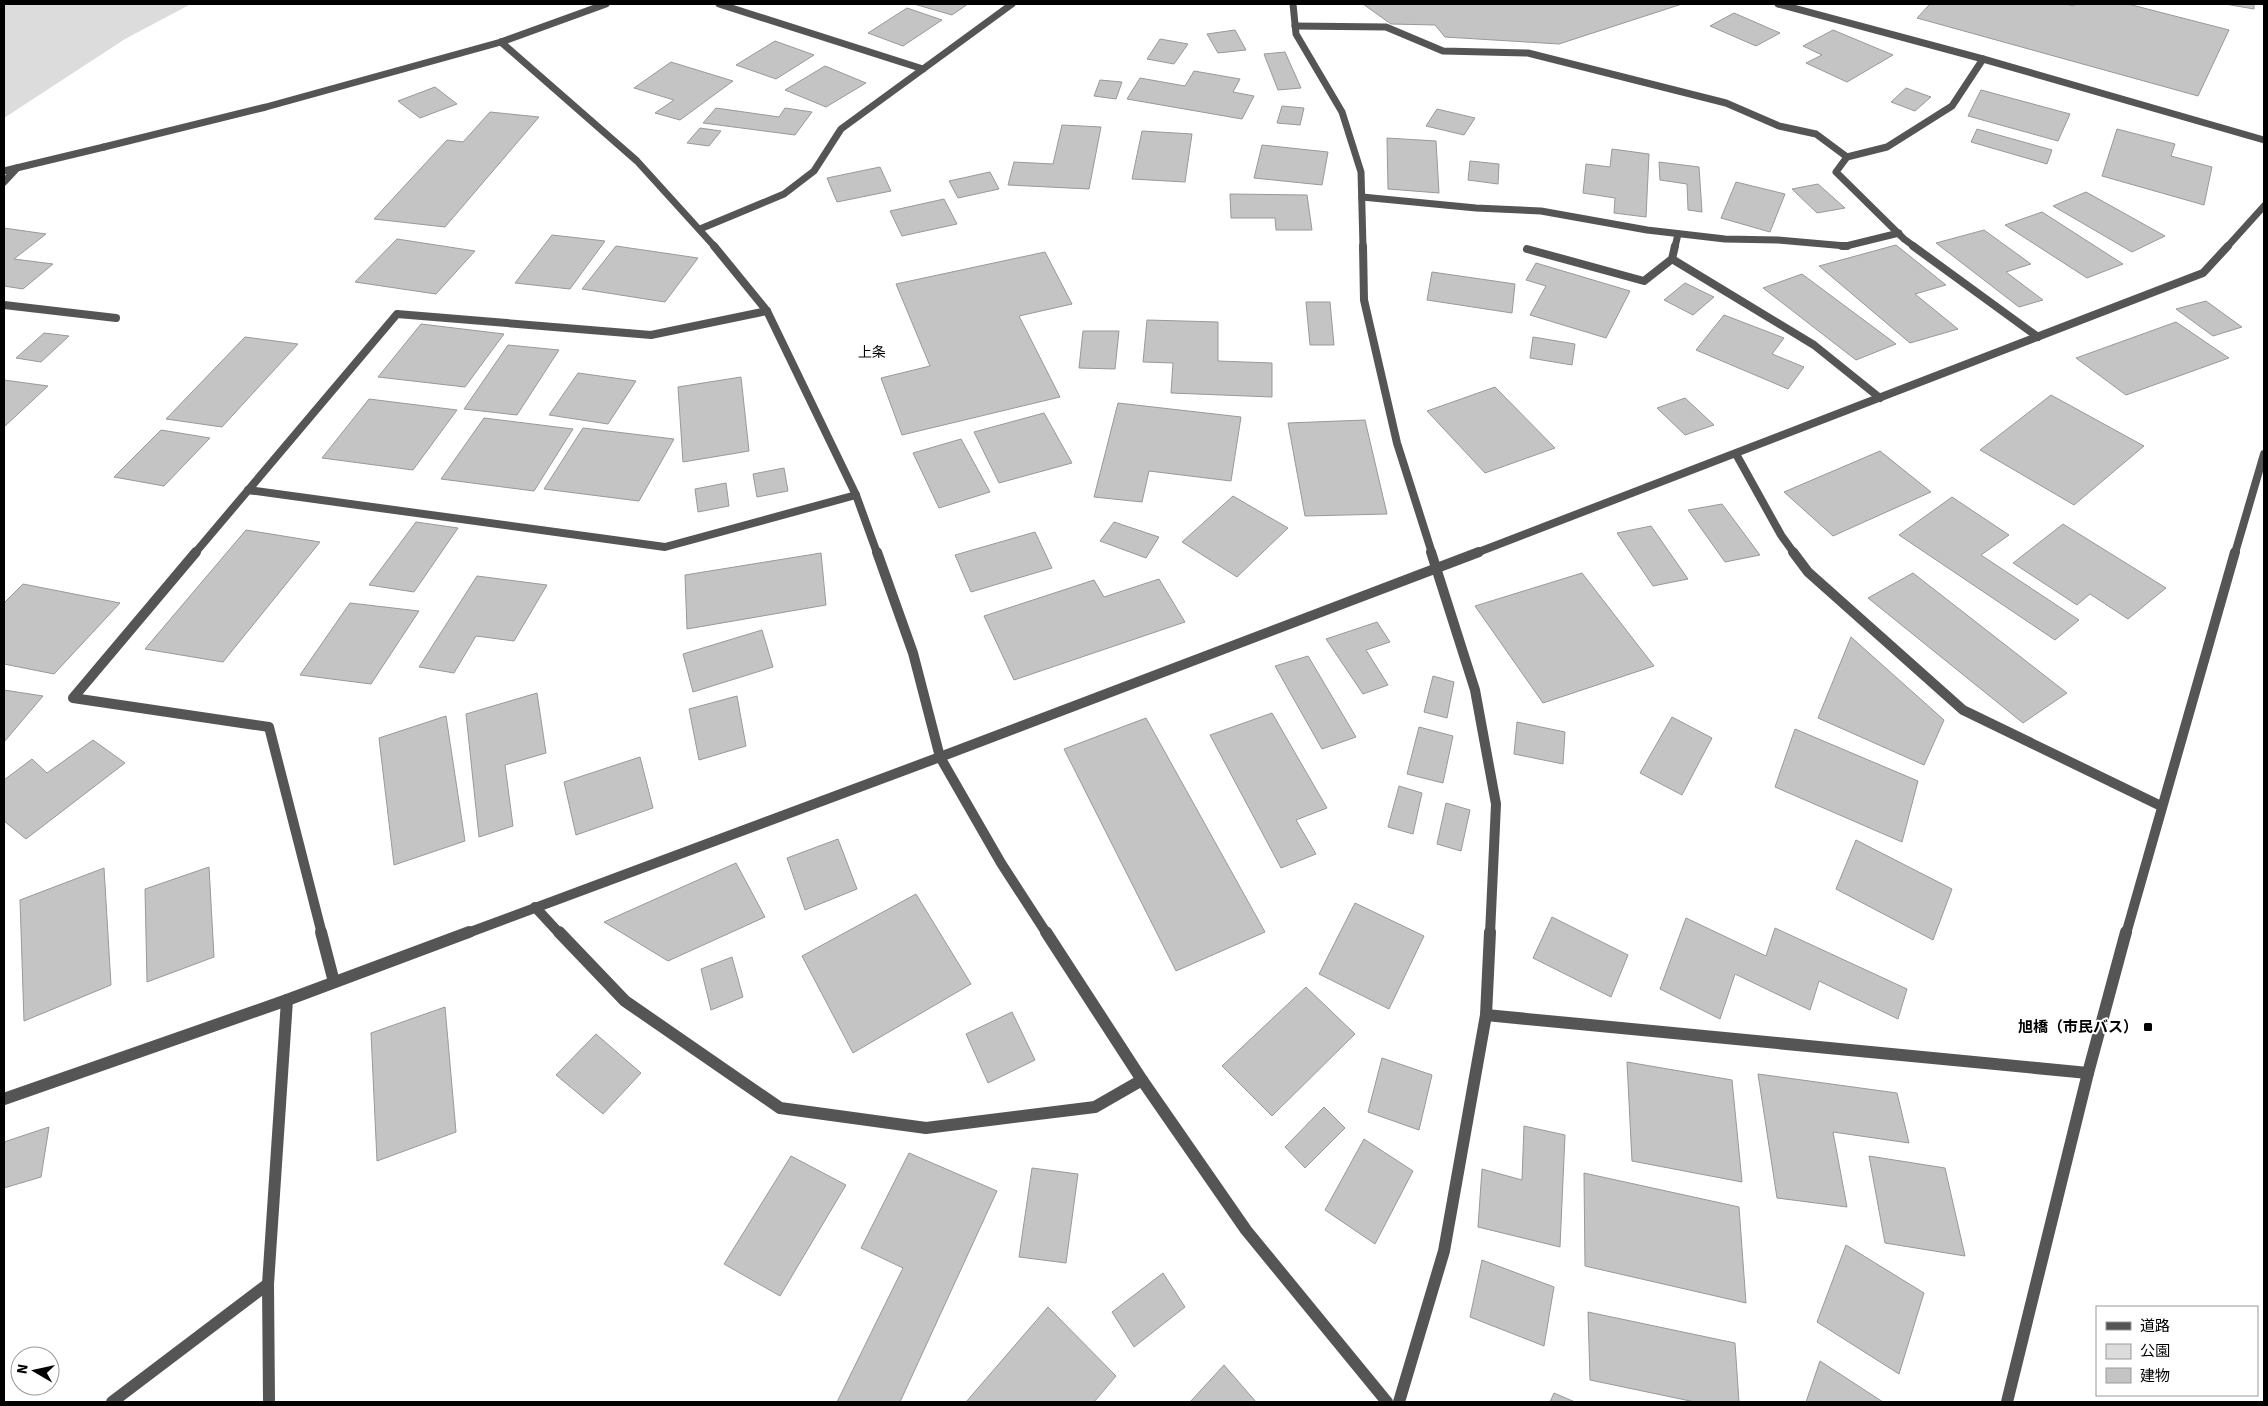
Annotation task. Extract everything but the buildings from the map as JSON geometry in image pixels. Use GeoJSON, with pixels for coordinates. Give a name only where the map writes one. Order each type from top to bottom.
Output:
{"type":"FeatureCollection","features":[{"type":"Feature","properties":{"kind":"street"},"geometry":{"type":"LineString","coordinates":[[4,171],[266,107],[501,42],[606,4]]}},
{"type":"Feature","properties":{"kind":"street"},"geometry":{"type":"LineString","coordinates":[[718,4],[923,69]]}},
{"type":"Feature","properties":{"kind":"street"},"geometry":{"type":"LineString","coordinates":[[700,229],[784,194],[814,171],[841,129],[1012,4]]}},
{"type":"Feature","properties":{"kind":"street"},"geometry":{"type":"LineString","coordinates":[[1294,4],[1296,34],[1342,112],[1361,172],[1364,300],[1397,443],[1475,690],[1496,804],[1486,1015],[1444,1251],[1399,1402]]}},
{"type":"Feature","properties":{"kind":"street"},"geometry":{"type":"LineString","coordinates":[[1778,4],[1983,59],[2264,140]]}},
{"type":"Feature","properties":{"kind":"street"},"geometry":{"type":"LineString","coordinates":[[1295,26],[1386,27],[1443,51],[1528,53],[1726,103],[1779,126],[1816,134],[1847,157]]}},
{"type":"Feature","properties":{"kind":"street"},"geometry":{"type":"LineString","coordinates":[[501,42],[637,161],[700,229],[768,311],[856,495],[913,653],[940,757],[1001,863],[1142,1080],[1246,1230],[1388,1402]]}},
{"type":"Feature","properties":{"kind":"street"},"geometry":{"type":"LineString","coordinates":[[1983,59],[1952,106],[1887,147],[1847,157],[1836,172],[1899,234],[2038,337]]}},
{"type":"Feature","properties":{"kind":"street"},"geometry":{"type":"LineString","coordinates":[[4,182],[17,168]]}},
{"type":"Feature","properties":{"kind":"street"},"geometry":{"type":"LineString","coordinates":[[1362,197],[1476,208],[1541,211],[1678,234],[1725,239],[1778,240],[1846,246],[1899,234]]}},
{"type":"Feature","properties":{"kind":"street"},"geometry":{"type":"LineString","coordinates":[[4,1099],[287,1000],[940,757],[1736,454],[2203,273],[2264,206]]}},
{"type":"Feature","properties":{"kind":"street"},"geometry":{"type":"LineString","coordinates":[[1527,249],[1644,281],[1672,258],[1678,234]]}},
{"type":"Feature","properties":{"kind":"street"},"geometry":{"type":"LineString","coordinates":[[1672,258],[1814,344],[1880,398]]}},
{"type":"Feature","properties":{"kind":"street"},"geometry":{"type":"LineString","coordinates":[[4,306],[116,318]]}},
{"type":"Feature","properties":{"kind":"street"},"geometry":{"type":"LineString","coordinates":[[334,982],[269,727],[73,698],[397,314],[651,335],[768,311]]}},
{"type":"Feature","properties":{"kind":"street"},"geometry":{"type":"LineString","coordinates":[[1736,454],[1781,535],[1808,572],[1963,710],[2161,806]]}},
{"type":"Feature","properties":{"kind":"street"},"geometry":{"type":"LineString","coordinates":[[2006,1402],[2088,1073],[2161,806],[2264,454]]}},
{"type":"Feature","properties":{"kind":"street"},"geometry":{"type":"LineString","coordinates":[[248,490],[665,547],[856,495]]}},
{"type":"Feature","properties":{"kind":"street"},"geometry":{"type":"LineString","coordinates":[[535,907],[626,1001],[780,1108],[926,1128],[1095,1106],[1142,1080]]}},
{"type":"Feature","properties":{"kind":"street"},"geometry":{"type":"LineString","coordinates":[[269,1402],[268,1284],[287,1000]]}},
{"type":"Feature","properties":{"kind":"street"},"geometry":{"type":"LineString","coordinates":[[1486,1015],[2088,1073]]}},
{"type":"Feature","properties":{"kind":"street"},"geometry":{"type":"LineString","coordinates":[[112,1402],[268,1284]]}},
{"type":"Feature","properties":{"kind":"green space"},"geometry":{"type":"Polygon","coordinates":[[[4,4],[191,4],[125,39],[4,118],[4,4]]]}},
{"type":"Feature","properties":{"kind":"place","name":"旭橋（市民バス）"},"geometry":{"type":"Point","coordinates":[2148,1027]}},
{"type":"Feature","properties":{"kind":"district","name":"上条"},"geometry":{"type":"Point","coordinates":[872,352]}}]}
